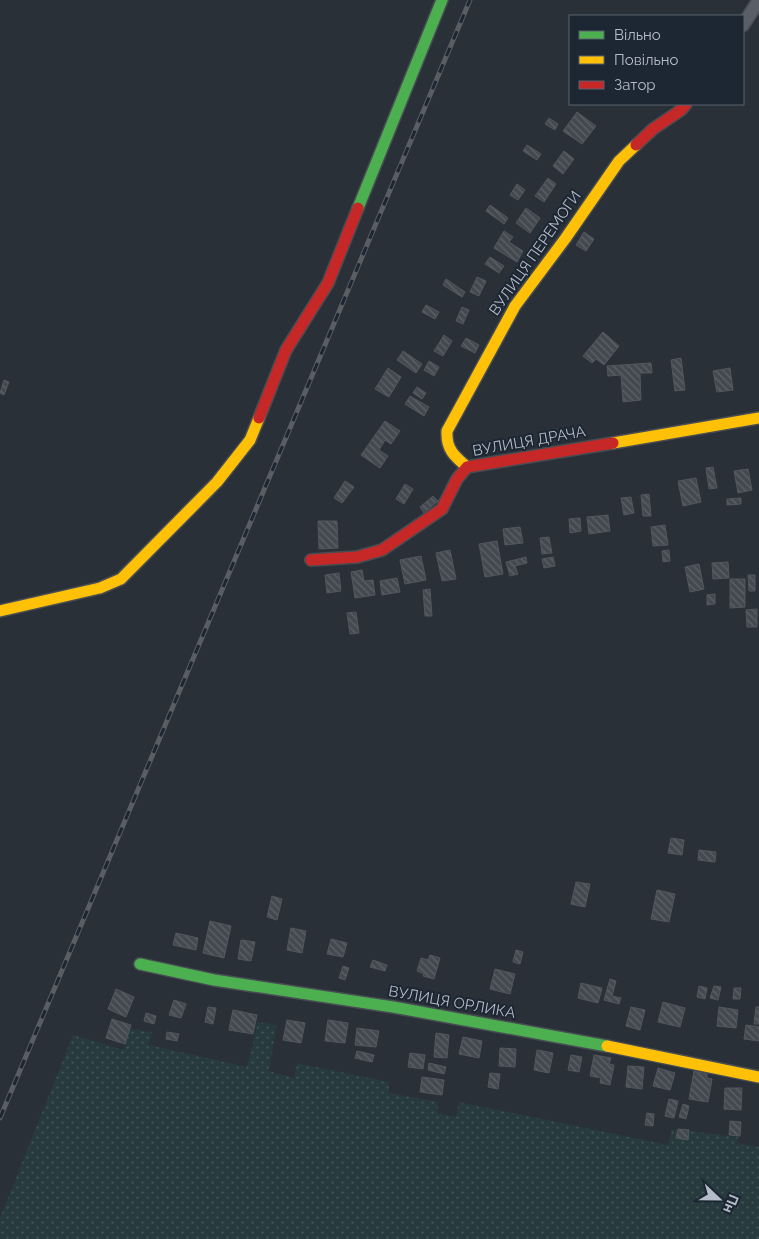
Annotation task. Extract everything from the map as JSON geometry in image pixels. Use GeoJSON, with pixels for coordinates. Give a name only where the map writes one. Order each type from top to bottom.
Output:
{"type":"FeatureCollection","features":[{"type":"Feature","properties":{"kind":"street"},"geometry":{"type":"LineString","coordinates":[[0,611],[100,588],[122,578],[216,482],[250,440],[286,350],[328,283],[442,0]]}},
{"type":"Feature","properties":{"kind":"street"},"geometry":{"type":"LineString","coordinates":[[744,22],[759,0]]}},
{"type":"Feature","properties":{"kind":"street","name":"ВУЛИЦЯ ПЕРЕМОГИ"},"geometry":{"type":"LineString","coordinates":[[467,467],[450,450],[446,443],[447,431],[515,306],[565,239],[619,161],[653,129],[681,110],[685,105]]}},
{"type":"Feature","properties":{"kind":"street","name":"ВУЛИЦЯ ДРАЧА"},"geometry":{"type":"LineString","coordinates":[[310,560],[357,557],[382,550],[442,510],[457,479],[467,467],[759,418]]}},
{"type":"Feature","properties":{"kind":"street","name":"ВУЛИЦЯ ОРЛИКА"},"geometry":{"type":"LineString","coordinates":[[140,964],[172,974],[340,998],[556,1035],[759,1077]]}},
{"type":"Feature","properties":{"kind":"green space"},"geometry":{"type":"Polygon","coordinates":[[[258,1022],[277,1025],[269,1071],[294,1078],[297,1063],[389,1082],[389,1093],[438,1102],[437,1113],[456,1117],[459,1102],[668,1145],[672,1129],[738,1137],[737,1143],[759,1147],[759,1239],[0,1239],[0,1218],[73,1035],[124,1050],[130,1029],[152,1032],[149,1045],[247,1067],[258,1022]]]}},
{"type":"Feature","properties":{"kind":"building"},"geometry":{"type":"Polygon","coordinates":[[[577,112],[596,126],[582,144],[563,131],[577,112]]]}},
{"type":"Feature","properties":{"kind":"building"},"geometry":{"type":"Polygon","coordinates":[[[549,118],[558,124],[555,130],[545,124],[549,118]]]}},
{"type":"Feature","properties":{"kind":"building"},"geometry":{"type":"Polygon","coordinates":[[[527,145],[541,154],[537,160],[523,151],[527,145]]]}},
{"type":"Feature","properties":{"kind":"building"},"geometry":{"type":"Polygon","coordinates":[[[564,151],[574,159],[563,174],[553,166],[564,151]]]}},
{"type":"Feature","properties":{"kind":"building"},"geometry":{"type":"Polygon","coordinates":[[[548,178],[556,184],[544,202],[535,196],[548,178]]]}},
{"type":"Feature","properties":{"kind":"building"},"geometry":{"type":"Polygon","coordinates":[[[517,184],[525,190],[518,200],[510,195],[517,184]]]}},
{"type":"Feature","properties":{"kind":"building"},"geometry":{"type":"Polygon","coordinates":[[[490,205],[508,218],[504,224],[486,211],[490,205]]]}},
{"type":"Feature","properties":{"kind":"building"},"geometry":{"type":"Polygon","coordinates":[[[526,208],[540,218],[530,233],[516,223],[526,208]]]}},
{"type":"Feature","properties":{"kind":"building"},"geometry":{"type":"Polygon","coordinates":[[[504,231],[513,237],[509,242],[523,251],[517,262],[494,248],[504,231]]]}},
{"type":"Feature","properties":{"kind":"building"},"geometry":{"type":"Polygon","coordinates":[[[584,232],[594,239],[586,251],[576,245],[584,232]]]}},
{"type":"Feature","properties":{"kind":"building"},"geometry":{"type":"Polygon","coordinates":[[[490,257],[504,266],[499,273],[485,264],[490,257]]]}},
{"type":"Feature","properties":{"kind":"building"},"geometry":{"type":"Polygon","coordinates":[[[477,277],[486,281],[479,296],[470,292],[477,277]]]}},
{"type":"Feature","properties":{"kind":"building"},"geometry":{"type":"Polygon","coordinates":[[[446,279],[465,292],[462,297],[443,285],[446,279]]]}},
{"type":"Feature","properties":{"kind":"building"},"geometry":{"type":"Polygon","coordinates":[[[426,305],[439,312],[435,319],[422,312],[426,305]]]}},
{"type":"Feature","properties":{"kind":"building"},"geometry":{"type":"Polygon","coordinates":[[[462,307],[469,310],[463,324],[456,321],[462,307]]]}},
{"type":"Feature","properties":{"kind":"building"},"geometry":{"type":"Polygon","coordinates":[[[603,332],[619,346],[604,365],[596,359],[592,363],[583,356],[603,332]]]}},
{"type":"Feature","properties":{"kind":"building"},"geometry":{"type":"Polygon","coordinates":[[[444,335],[452,341],[443,356],[434,351],[444,335]]]}},
{"type":"Feature","properties":{"kind":"building"},"geometry":{"type":"Polygon","coordinates":[[[466,338],[479,345],[475,353],[461,346],[466,338]]]}},
{"type":"Feature","properties":{"kind":"building"},"geometry":{"type":"Polygon","coordinates":[[[403,351],[422,364],[416,373],[397,360],[403,351]]]}},
{"type":"Feature","properties":{"kind":"building"},"geometry":{"type":"Polygon","coordinates":[[[681,358],[685,390],[675,391],[671,360],[681,358]]]}},
{"type":"Feature","properties":{"kind":"building"},"geometry":{"type":"Polygon","coordinates":[[[429,361],[439,367],[434,376],[424,370],[429,361]]]}},
{"type":"Feature","properties":{"kind":"building"},"geometry":{"type":"Polygon","coordinates":[[[651,363],[652,373],[640,373],[641,400],[623,402],[621,375],[608,376],[607,366],[651,363]]]}},
{"type":"Feature","properties":{"kind":"building"},"geometry":{"type":"Polygon","coordinates":[[[388,368],[401,377],[389,397],[375,389],[388,368]]]}},
{"type":"Feature","properties":{"kind":"building"},"geometry":{"type":"Polygon","coordinates":[[[730,368],[733,390],[717,392],[713,371],[730,368]]]}},
{"type":"Feature","properties":{"kind":"building"},"geometry":{"type":"Polygon","coordinates":[[[4,380],[9,382],[4,395],[0,393],[4,380]]]}},
{"type":"Feature","properties":{"kind":"building"},"geometry":{"type":"Polygon","coordinates":[[[417,387],[426,393],[422,399],[413,393],[417,387]]]}},
{"type":"Feature","properties":{"kind":"building"},"geometry":{"type":"Polygon","coordinates":[[[410,396],[429,407],[424,416],[405,404],[410,396]]]}},
{"type":"Feature","properties":{"kind":"building"},"geometry":{"type":"Polygon","coordinates":[[[385,421],[400,431],[391,444],[385,440],[379,450],[388,456],[380,468],[361,455],[385,421]]]}},
{"type":"Feature","properties":{"kind":"building"},"geometry":{"type":"Polygon","coordinates":[[[713,467],[717,488],[709,489],[706,468],[713,467]]]}},
{"type":"Feature","properties":{"kind":"building"},"geometry":{"type":"Polygon","coordinates":[[[748,469],[752,490],[738,493],[734,471],[748,469]]]}},
{"type":"Feature","properties":{"kind":"building"},"geometry":{"type":"Polygon","coordinates":[[[696,478],[701,502],[683,506],[678,481],[696,478]]]}},
{"type":"Feature","properties":{"kind":"building"},"geometry":{"type":"Polygon","coordinates":[[[345,481],[354,487],[342,503],[334,498],[345,481]]]}},
{"type":"Feature","properties":{"kind":"building"},"geometry":{"type":"Polygon","coordinates":[[[405,484],[413,489],[404,504],[396,499],[405,484]]]}},
{"type":"Feature","properties":{"kind":"building"},"geometry":{"type":"Polygon","coordinates":[[[649,494],[651,516],[643,516],[641,495],[649,494]]]}},
{"type":"Feature","properties":{"kind":"building"},"geometry":{"type":"Polygon","coordinates":[[[433,496],[438,501],[424,513],[420,507],[433,496]]]}},
{"type":"Feature","properties":{"kind":"building"},"geometry":{"type":"Polygon","coordinates":[[[631,497],[634,513],[624,515],[621,498],[631,497]]]}},
{"type":"Feature","properties":{"kind":"building"},"geometry":{"type":"Polygon","coordinates":[[[741,498],[741,504],[727,505],[727,499],[741,498]]]}},
{"type":"Feature","properties":{"kind":"building"},"geometry":{"type":"Polygon","coordinates":[[[608,515],[610,531],[589,534],[587,517],[608,515]]]}},
{"type":"Feature","properties":{"kind":"building"},"geometry":{"type":"Polygon","coordinates":[[[580,518],[581,531],[570,533],[569,519],[580,518]]]}},
{"type":"Feature","properties":{"kind":"building"},"geometry":{"type":"Polygon","coordinates":[[[318,521],[337,521],[338,548],[319,549],[318,521]]]}},
{"type":"Feature","properties":{"kind":"building"},"geometry":{"type":"Polygon","coordinates":[[[665,525],[668,545],[653,546],[651,527],[665,525]]]}},
{"type":"Feature","properties":{"kind":"building"},"geometry":{"type":"Polygon","coordinates":[[[520,527],[523,543],[505,545],[503,529],[520,527]]]}},
{"type":"Feature","properties":{"kind":"building"},"geometry":{"type":"Polygon","coordinates":[[[549,537],[552,553],[542,554],[540,538],[549,537]]]}},
{"type":"Feature","properties":{"kind":"building"},"geometry":{"type":"Polygon","coordinates":[[[497,541],[503,574],[485,577],[479,544],[497,541]]]}},
{"type":"Feature","properties":{"kind":"building"},"geometry":{"type":"Polygon","coordinates":[[[450,550],[456,579],[442,581],[436,553],[450,550]]]}},
{"type":"Feature","properties":{"kind":"building"},"geometry":{"type":"Polygon","coordinates":[[[669,550],[670,561],[663,562],[662,551],[669,550]]]}},
{"type":"Feature","properties":{"kind":"building"},"geometry":{"type":"Polygon","coordinates":[[[421,556],[426,580],[405,584],[400,560],[421,556]]]}},
{"type":"Feature","properties":{"kind":"building"},"geometry":{"type":"Polygon","coordinates":[[[526,557],[527,563],[515,566],[518,574],[510,576],[506,562],[526,557]]]}},
{"type":"Feature","properties":{"kind":"building"},"geometry":{"type":"Polygon","coordinates":[[[553,557],[555,566],[544,568],[542,559],[553,557]]]}},
{"type":"Feature","properties":{"kind":"building"},"geometry":{"type":"Polygon","coordinates":[[[728,562],[729,578],[713,579],[712,563],[728,562]]]}},
{"type":"Feature","properties":{"kind":"building"},"geometry":{"type":"Polygon","coordinates":[[[699,564],[704,589],[690,592],[685,567],[699,564]]]}},
{"type":"Feature","properties":{"kind":"building"},"geometry":{"type":"Polygon","coordinates":[[[362,570],[364,581],[373,580],[375,595],[355,598],[351,572],[362,570]]]}},
{"type":"Feature","properties":{"kind":"building"},"geometry":{"type":"Polygon","coordinates":[[[339,573],[341,591],[327,593],[325,575],[339,573]]]}},
{"type":"Feature","properties":{"kind":"building"},"geometry":{"type":"Polygon","coordinates":[[[748,575],[755,575],[755,591],[749,591],[748,575]]]}},
{"type":"Feature","properties":{"kind":"building"},"geometry":{"type":"Polygon","coordinates":[[[397,578],[400,592],[382,595],[380,581],[397,578]]]}},
{"type":"Feature","properties":{"kind":"building"},"geometry":{"type":"Polygon","coordinates":[[[730,579],[745,579],[745,607],[730,608],[730,579]]]}},
{"type":"Feature","properties":{"kind":"building"},"geometry":{"type":"Polygon","coordinates":[[[430,589],[432,616],[425,616],[423,590],[430,589]]]}},
{"type":"Feature","properties":{"kind":"building"},"geometry":{"type":"Polygon","coordinates":[[[715,594],[715,604],[707,605],[707,595],[715,594]]]}},
{"type":"Feature","properties":{"kind":"building"},"geometry":{"type":"Polygon","coordinates":[[[757,609],[757,627],[747,627],[746,610],[757,609]]]}},
{"type":"Feature","properties":{"kind":"building"},"geometry":{"type":"Polygon","coordinates":[[[356,612],[359,633],[350,634],[347,613],[356,612]]]}},
{"type":"Feature","properties":{"kind":"building"},"geometry":{"type":"Polygon","coordinates":[[[671,838],[684,840],[682,855],[668,853],[671,838]]]}},
{"type":"Feature","properties":{"kind":"building"},"geometry":{"type":"Polygon","coordinates":[[[699,850],[716,852],[715,862],[698,860],[699,850]]]}},
{"type":"Feature","properties":{"kind":"building"},"geometry":{"type":"Polygon","coordinates":[[[576,882],[590,884],[585,907],[571,904],[576,882]]]}},
{"type":"Feature","properties":{"kind":"building"},"geometry":{"type":"Polygon","coordinates":[[[657,890],[675,894],[669,922],[651,919],[657,890]]]}},
{"type":"Feature","properties":{"kind":"building"},"geometry":{"type":"Polygon","coordinates":[[[272,896],[282,899],[277,920],[267,917],[272,896]]]}},
{"type":"Feature","properties":{"kind":"building"},"geometry":{"type":"Polygon","coordinates":[[[210,921],[231,926],[224,958],[203,953],[210,921]]]}},
{"type":"Feature","properties":{"kind":"building"},"geometry":{"type":"Polygon","coordinates":[[[291,928],[306,931],[302,953],[287,950],[291,928]]]}},
{"type":"Feature","properties":{"kind":"building"},"geometry":{"type":"Polygon","coordinates":[[[176,933],[198,938],[196,950],[173,945],[176,933]]]}},
{"type":"Feature","properties":{"kind":"building"},"geometry":{"type":"Polygon","coordinates":[[[331,939],[347,943],[343,957],[327,954],[331,939]]]}},
{"type":"Feature","properties":{"kind":"building"},"geometry":{"type":"Polygon","coordinates":[[[241,940],[255,942],[251,961],[238,959],[241,940]]]}},
{"type":"Feature","properties":{"kind":"building"},"geometry":{"type":"Polygon","coordinates":[[[516,950],[523,952],[520,964],[513,962],[516,950]]]}},
{"type":"Feature","properties":{"kind":"building"},"geometry":{"type":"Polygon","coordinates":[[[430,955],[440,958],[434,979],[423,976],[424,974],[417,971],[421,958],[428,960],[430,955]]]}},
{"type":"Feature","properties":{"kind":"building"},"geometry":{"type":"Polygon","coordinates":[[[373,960],[387,965],[385,971],[370,967],[373,960]]]}},
{"type":"Feature","properties":{"kind":"building"},"geometry":{"type":"Polygon","coordinates":[[[343,966],[349,968],[345,980],[339,978],[343,966]]]}},
{"type":"Feature","properties":{"kind":"building"},"geometry":{"type":"Polygon","coordinates":[[[495,969],[515,974],[510,994],[490,989],[495,969]]]}},
{"type":"Feature","properties":{"kind":"building"},"geometry":{"type":"Polygon","coordinates":[[[610,979],[616,981],[612,996],[621,998],[619,1004],[604,1000],[610,979]]]}},
{"type":"Feature","properties":{"kind":"building"},"geometry":{"type":"Polygon","coordinates":[[[581,983],[602,988],[598,1003],[578,998],[581,983]]]}},
{"type":"Feature","properties":{"kind":"building"},"geometry":{"type":"Polygon","coordinates":[[[699,986],[707,988],[705,999],[697,997],[699,986]]]}},
{"type":"Feature","properties":{"kind":"building"},"geometry":{"type":"Polygon","coordinates":[[[714,986],[721,987],[718,1000],[710,998],[714,986]]]}},
{"type":"Feature","properties":{"kind":"building"},"geometry":{"type":"Polygon","coordinates":[[[734,988],[741,988],[740,999],[733,999],[734,988]]]}},
{"type":"Feature","properties":{"kind":"building"},"geometry":{"type":"Polygon","coordinates":[[[116,989],[134,997],[126,1017],[108,1009],[116,989]]]}},
{"type":"Feature","properties":{"kind":"building"},"geometry":{"type":"Polygon","coordinates":[[[174,1000],[186,1004],[181,1018],[169,1015],[174,1000]]]}},
{"type":"Feature","properties":{"kind":"building"},"geometry":{"type":"Polygon","coordinates":[[[663,1002],[685,1008],[680,1027],[658,1022],[663,1002]]]}},
{"type":"Feature","properties":{"kind":"building"},"geometry":{"type":"Polygon","coordinates":[[[208,1007],[216,1008],[213,1024],[205,1022],[208,1007]]]}},
{"type":"Feature","properties":{"kind":"building"},"geometry":{"type":"Polygon","coordinates":[[[631,1007],[645,1010],[640,1030],[626,1026],[631,1007]]]}},
{"type":"Feature","properties":{"kind":"building"},"geometry":{"type":"Polygon","coordinates":[[[719,1007],[738,1010],[736,1028],[717,1026],[719,1007]]]}},
{"type":"Feature","properties":{"kind":"building"},"geometry":{"type":"Polygon","coordinates":[[[756,1007],[759,1007],[759,1024],[754,1024],[756,1007]]]}},
{"type":"Feature","properties":{"kind":"building"},"geometry":{"type":"Polygon","coordinates":[[[233,1010],[257,1015],[253,1034],[229,1030],[233,1010]]]}},
{"type":"Feature","properties":{"kind":"building"},"geometry":{"type":"Polygon","coordinates":[[[146,1013],[156,1016],[154,1024],[144,1021],[146,1013]]]}},
{"type":"Feature","properties":{"kind":"building"},"geometry":{"type":"Polygon","coordinates":[[[112,1019],[131,1025],[125,1044],[106,1038],[112,1019]]]}},
{"type":"Feature","properties":{"kind":"building"},"geometry":{"type":"Polygon","coordinates":[[[287,1020],[305,1023],[301,1043],[283,1040],[287,1020]]]}},
{"type":"Feature","properties":{"kind":"building"},"geometry":{"type":"Polygon","coordinates":[[[328,1020],[348,1023],[345,1043],[325,1041],[328,1020]]]}},
{"type":"Feature","properties":{"kind":"building"},"geometry":{"type":"Polygon","coordinates":[[[746,1025],[759,1027],[759,1041],[744,1039],[746,1025]]]}},
{"type":"Feature","properties":{"kind":"building"},"geometry":{"type":"Polygon","coordinates":[[[357,1028],[379,1031],[376,1047],[355,1045],[357,1028]]]}},
{"type":"Feature","properties":{"kind":"building"},"geometry":{"type":"Polygon","coordinates":[[[167,1032],[179,1034],[177,1041],[166,1039],[167,1032]]]}},
{"type":"Feature","properties":{"kind":"building"},"geometry":{"type":"Polygon","coordinates":[[[436,1033],[449,1035],[447,1058],[434,1057],[436,1033]]]}},
{"type":"Feature","properties":{"kind":"building"},"geometry":{"type":"Polygon","coordinates":[[[463,1037],[482,1041],[479,1058],[459,1054],[463,1037]]]}},
{"type":"Feature","properties":{"kind":"building"},"geometry":{"type":"Polygon","coordinates":[[[500,1048],[516,1049],[515,1067],[499,1066],[500,1048]]]}},
{"type":"Feature","properties":{"kind":"building"},"geometry":{"type":"Polygon","coordinates":[[[537,1050],[553,1053],[549,1073],[534,1070],[537,1050]]]}},
{"type":"Feature","properties":{"kind":"building"},"geometry":{"type":"Polygon","coordinates":[[[357,1051],[374,1055],[372,1062],[355,1058],[357,1051]]]}},
{"type":"Feature","properties":{"kind":"building"},"geometry":{"type":"Polygon","coordinates":[[[410,1053],[425,1055],[423,1069],[408,1067],[410,1053]]]}},
{"type":"Feature","properties":{"kind":"building"},"geometry":{"type":"Polygon","coordinates":[[[571,1055],[582,1057],[579,1072],[568,1070],[571,1055]]]}},
{"type":"Feature","properties":{"kind":"building"},"geometry":{"type":"Polygon","coordinates":[[[594,1055],[611,1058],[609,1064],[614,1065],[610,1085],[600,1083],[601,1078],[590,1076],[594,1055]]]}},
{"type":"Feature","properties":{"kind":"building"},"geometry":{"type":"Polygon","coordinates":[[[429,1063],[446,1067],[444,1074],[428,1070],[429,1063]]]}},
{"type":"Feature","properties":{"kind":"building"},"geometry":{"type":"Polygon","coordinates":[[[628,1066],[644,1067],[642,1089],[626,1087],[628,1066]]]}},
{"type":"Feature","properties":{"kind":"building"},"geometry":{"type":"Polygon","coordinates":[[[658,1068],[675,1073],[670,1090],[653,1086],[658,1068]]]}},
{"type":"Feature","properties":{"kind":"building"},"geometry":{"type":"Polygon","coordinates":[[[694,1071],[707,1074],[707,1078],[712,1079],[708,1102],[689,1099],[694,1071]]]}},
{"type":"Feature","properties":{"kind":"building"},"geometry":{"type":"Polygon","coordinates":[[[490,1073],[500,1074],[498,1089],[488,1087],[490,1073]]]}},
{"type":"Feature","properties":{"kind":"building"},"geometry":{"type":"Polygon","coordinates":[[[422,1077],[444,1080],[442,1095],[420,1092],[422,1077]]]}},
{"type":"Feature","properties":{"kind":"building"},"geometry":{"type":"Polygon","coordinates":[[[725,1088],[742,1088],[741,1110],[724,1109],[725,1088]]]}},
{"type":"Feature","properties":{"kind":"building"},"geometry":{"type":"Polygon","coordinates":[[[669,1099],[678,1101],[674,1118],[665,1116],[669,1099]]]}},
{"type":"Feature","properties":{"kind":"building"},"geometry":{"type":"Polygon","coordinates":[[[683,1104],[689,1106],[686,1119],[679,1117],[683,1104]]]}},
{"type":"Feature","properties":{"kind":"building"},"geometry":{"type":"Polygon","coordinates":[[[647,1113],[654,1114],[653,1126],[645,1125],[647,1113]]]}},
{"type":"Feature","properties":{"kind":"building"},"geometry":{"type":"Polygon","coordinates":[[[730,1121],[741,1122],[740,1136],[729,1135],[730,1121]]]}},
{"type":"Feature","properties":{"kind":"building"},"geometry":{"type":"Polygon","coordinates":[[[678,1129],[689,1130],[688,1140],[676,1138],[678,1129]]]}},
{"type":"Feature","properties":{"kind":"railway"},"geometry":{"type":"LineString","coordinates":[[0,1118],[470,0]]}},
{"type":"Feature","properties":{"kind":"traffic: fast"},"geometry":{"type":"LineString","coordinates":[[358,208],[442,0]]}},
{"type":"Feature","properties":{"kind":"traffic: fast"},"geometry":{"type":"LineString","coordinates":[[140,964],[214,980],[393,1007],[607,1046]]}},
{"type":"Feature","properties":{"kind":"traffic: slow"},"geometry":{"type":"LineString","coordinates":[[467,467],[449,447],[447,431],[515,306],[565,239],[619,161],[636,145]]}},
{"type":"Feature","properties":{"kind":"traffic: slow"},"geometry":{"type":"LineString","coordinates":[[0,611],[100,588],[121,579],[217,482],[250,440],[259,418]]}},
{"type":"Feature","properties":{"kind":"traffic: slow"},"geometry":{"type":"LineString","coordinates":[[613,443],[759,418]]}},
{"type":"Feature","properties":{"kind":"traffic: slow"},"geometry":{"type":"LineString","coordinates":[[607,1046],[759,1077]]}},
{"type":"Feature","properties":{"kind":"traffic: jam"},"geometry":{"type":"LineString","coordinates":[[636,145],[653,129],[681,110],[685,105]]}},
{"type":"Feature","properties":{"kind":"traffic: jam"},"geometry":{"type":"LineString","coordinates":[[259,418],[286,350],[328,283],[358,208]]}},
{"type":"Feature","properties":{"kind":"traffic: jam"},"geometry":{"type":"LineString","coordinates":[[311,560],[357,557],[382,550],[442,509],[457,479],[467,467],[613,443]]}}]}
